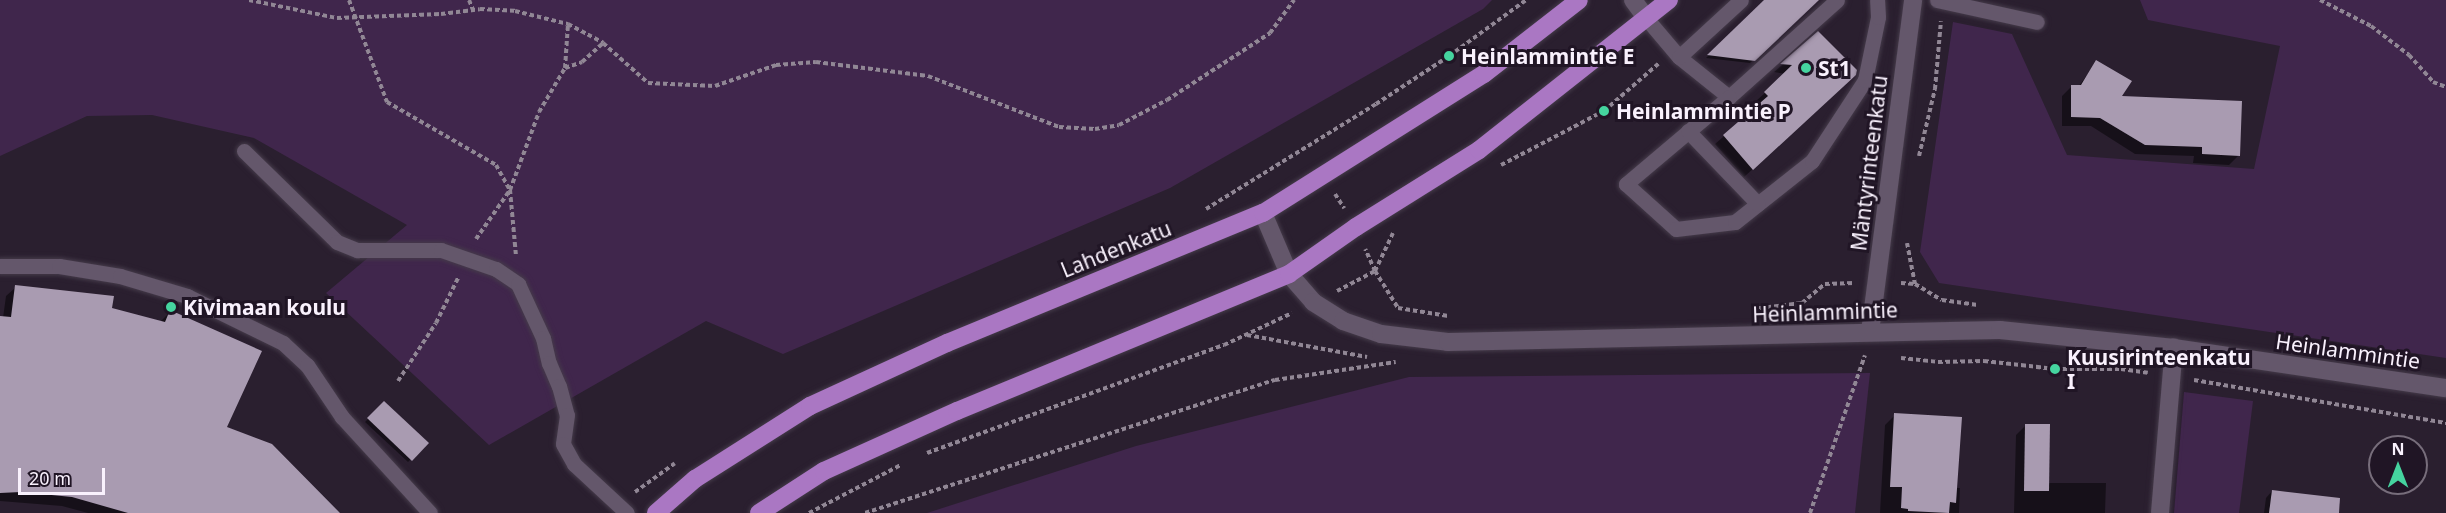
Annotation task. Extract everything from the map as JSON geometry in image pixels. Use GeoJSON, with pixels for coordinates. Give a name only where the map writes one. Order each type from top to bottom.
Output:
{"type":"FeatureCollection","features":[{"type":"Feature","properties":{"kind":"main road","name":"Lahdenkatu"},"geometry":{"type":"LineString","coordinates":[[656,513],[695,479],[810,406],[947,343],[1263,213],[1484,74],[1579,0]]}},
{"type":"Feature","properties":{"kind":"main road"},"geometry":{"type":"LineString","coordinates":[[759,513],[824,471],[957,411],[1289,274],[1356,227],[1479,150],[1669,0]]}},
{"type":"Feature","properties":{"kind":"street"},"geometry":{"type":"LineString","coordinates":[[1633,0],[1646,18]]}},
{"type":"Feature","properties":{"kind":"street","name":"Mäntyrinteenkatu"},"geometry":{"type":"LineString","coordinates":[[1870,332],[1913,0]]}},
{"type":"Feature","properties":{"kind":"street","name":"Heinlammintie"},"geometry":{"type":"LineString","coordinates":[[1263,213],[1289,274],[1313,302],[1343,321],[1381,334],[1448,342],[2000,330],[2174,348],[2446,388]]}},
{"type":"Feature","properties":{"kind":"street"},"geometry":{"type":"LineString","coordinates":[[2160,513],[2174,348]]}},
{"type":"Feature","properties":{"kind":"lane"},"geometry":{"type":"LineString","coordinates":[[1677,53],[1741,0]]}},
{"type":"Feature","properties":{"kind":"lane"},"geometry":{"type":"LineString","coordinates":[[1838,0],[1729,97],[1626,184],[1676,229],[1735,222],[1812,161],[1864,80],[1878,17],[1877,0]]}},
{"type":"Feature","properties":{"kind":"lane"},"geometry":{"type":"LineString","coordinates":[[1940,1],[2037,22]]}},
{"type":"Feature","properties":{"kind":"lane"},"geometry":{"type":"LineString","coordinates":[[1646,18],[1677,53],[1729,97]]}},
{"type":"Feature","properties":{"kind":"lane"},"geometry":{"type":"LineString","coordinates":[[1688,131],[1758,204]]}},
{"type":"Feature","properties":{"kind":"lane"},"geometry":{"type":"LineString","coordinates":[[244,151],[337,242],[357,250],[441,250],[496,269],[518,284],[543,338],[549,363],[559,386],[567,415],[563,444],[574,464],[623,510]]}},
{"type":"Feature","properties":{"kind":"lane"},"geometry":{"type":"LineString","coordinates":[[0,266],[59,266],[120,276],[187,296],[283,343],[307,364],[342,417],[430,513]]}},
{"type":"Feature","properties":{"kind":"path"},"geometry":{"type":"LineString","coordinates":[[249,0],[337,18],[441,14],[473,10],[515,10],[568,24],[603,43],[648,83],[715,86],[776,65],[816,62],[928,76],[1059,127],[1095,129],[1119,125],[1167,100],[1270,33],[1294,0]]}},
{"type":"Feature","properties":{"kind":"path"},"geometry":{"type":"LineString","coordinates":[[349,0],[387,102],[496,165],[510,190],[518,284]]}},
{"type":"Feature","properties":{"kind":"path"},"geometry":{"type":"LineString","coordinates":[[469,0],[473,10]]}},
{"type":"Feature","properties":{"kind":"path"},"geometry":{"type":"LineString","coordinates":[[1197,214],[1376,104],[1458,50],[1526,0]]}},
{"type":"Feature","properties":{"kind":"path"},"geometry":{"type":"LineString","coordinates":[[2320,0],[2371,26],[2409,55],[2433,82],[2446,87]]}},
{"type":"Feature","properties":{"kind":"path"},"geometry":{"type":"LineString","coordinates":[[1917,165],[1935,89],[1940,1]]}},
{"type":"Feature","properties":{"kind":"path"},"geometry":{"type":"LineString","coordinates":[[398,381],[436,323],[466,257],[510,190],[539,112],[566,68],[568,24]]}},
{"type":"Feature","properties":{"kind":"path"},"geometry":{"type":"LineString","coordinates":[[566,68],[582,62],[603,43]]}},
{"type":"Feature","properties":{"kind":"path"},"geometry":{"type":"LineString","coordinates":[[1493,170],[1604,111],[1677,53]]}},
{"type":"Feature","properties":{"kind":"path"},"geometry":{"type":"LineString","coordinates":[[1375,271],[1393,233],[1403,227]]}},
{"type":"Feature","properties":{"kind":"path"},"geometry":{"type":"LineString","coordinates":[[1908,236],[1915,284]]}},
{"type":"Feature","properties":{"kind":"path"},"geometry":{"type":"LineString","coordinates":[[1810,513],[1865,355],[1870,332]]}},
{"type":"Feature","properties":{"kind":"path"},"geometry":{"type":"LineString","coordinates":[[1247,335],[1396,362]]}},
{"type":"Feature","properties":{"kind":"path"},"geometry":{"type":"LineString","coordinates":[[1854,355],[1876,356]]}},
{"type":"Feature","properties":{"kind":"path"},"geometry":{"type":"LineString","coordinates":[[1896,358],[1938,362],[1984,361],[2055,369],[2121,369],[2446,423]]}},
{"type":"Feature","properties":{"kind":"path"},"geometry":{"type":"LineString","coordinates":[[865,513],[1275,380],[1407,362]]}},
{"type":"Feature","properties":{"kind":"path"},"geometry":{"type":"LineString","coordinates":[[623,510],[661,471],[681,459]]}},
{"type":"Feature","properties":{"kind":"shaded area"},"geometry":{"type":"Polygon","coordinates":[[[0,0],[1492,0],[1483,9],[1170,188],[783,354],[706,321],[489,445],[326,293],[407,225],[254,138],[152,115],[87,116],[0,156],[0,0]]]}},
{"type":"Feature","properties":{"kind":"shaded area"},"geometry":{"type":"Polygon","coordinates":[[[2140,0],[2446,0],[2446,358],[1939,283],[1920,252],[1953,22],[2012,34],[2067,155],[2254,169],[2280,46],[2148,20],[2140,0]]]}},
{"type":"Feature","properties":{"kind":"shaded area"},"geometry":{"type":"Polygon","coordinates":[[[1870,373],[1855,513],[927,513],[1136,446],[1409,377],[1870,373]]]}},
{"type":"Feature","properties":{"kind":"shaded area"},"geometry":{"type":"Polygon","coordinates":[[[2184,392],[2253,401],[2239,513],[2174,513],[2184,392]]]}},
{"type":"Feature","properties":{"kind":"building"},"geometry":{"type":"Polygon","coordinates":[[[1764,0],[1819,0],[1755,61],[1707,55],[1764,0]]]}},
{"type":"Feature","properties":{"kind":"building"},"geometry":{"type":"Polygon","coordinates":[[[1818,31],[1857,70],[1856,75],[1753,170],[1723,135],[1768,96],[1764,92],[1792,65],[1780,64],[1818,31]]]}},
{"type":"Feature","properties":{"kind":"building"},"geometry":{"type":"Polygon","coordinates":[[[2096,60],[2132,81],[2122,96],[2242,101],[2240,156],[2202,154],[2202,147],[2145,145],[2100,118],[2071,117],[2071,85],[2081,85],[2096,60]]]}},
{"type":"Feature","properties":{"kind":"building"},"geometry":{"type":"Polygon","coordinates":[[[15,285],[114,296],[112,308],[165,322],[170,310],[262,351],[227,427],[272,444],[340,513],[128,513],[72,497],[21,492],[0,493],[0,316],[11,317],[15,285]]]}},
{"type":"Feature","properties":{"kind":"building"},"geometry":{"type":"Polygon","coordinates":[[[384,401],[429,443],[412,461],[367,418],[384,401]]]}},
{"type":"Feature","properties":{"kind":"building"},"geometry":{"type":"Polygon","coordinates":[[[1894,413],[1962,417],[1956,503],[1950,502],[1949,513],[1908,511],[1908,509],[1901,508],[1902,487],[1890,487],[1894,413]]]}},
{"type":"Feature","properties":{"kind":"building"},"geometry":{"type":"Polygon","coordinates":[[[2025,424],[2050,424],[2049,491],[2024,491],[2025,424]]]}},
{"type":"Feature","properties":{"kind":"building"},"geometry":{"type":"Polygon","coordinates":[[[2272,490],[2340,498],[2339,513],[2269,513],[2272,490]]]}},
{"type":"Feature","properties":{"kind":"place","name":"Heinlammintie E"},"geometry":{"type":"Point","coordinates":[1449,56]}},
{"type":"Feature","properties":{"kind":"place","name":"St1"},"geometry":{"type":"Point","coordinates":[1806,68]}},
{"type":"Feature","properties":{"kind":"place","name":"Heinlammintie P"},"geometry":{"type":"Point","coordinates":[1604,111]}},
{"type":"Feature","properties":{"kind":"place","name":"Kivimaan koulu"},"geometry":{"type":"Point","coordinates":[171,307]}},
{"type":"Feature","properties":{"kind":"place","name":"Kuusirinteenkatu I"},"geometry":{"type":"Point","coordinates":[2055,369]}}]}
